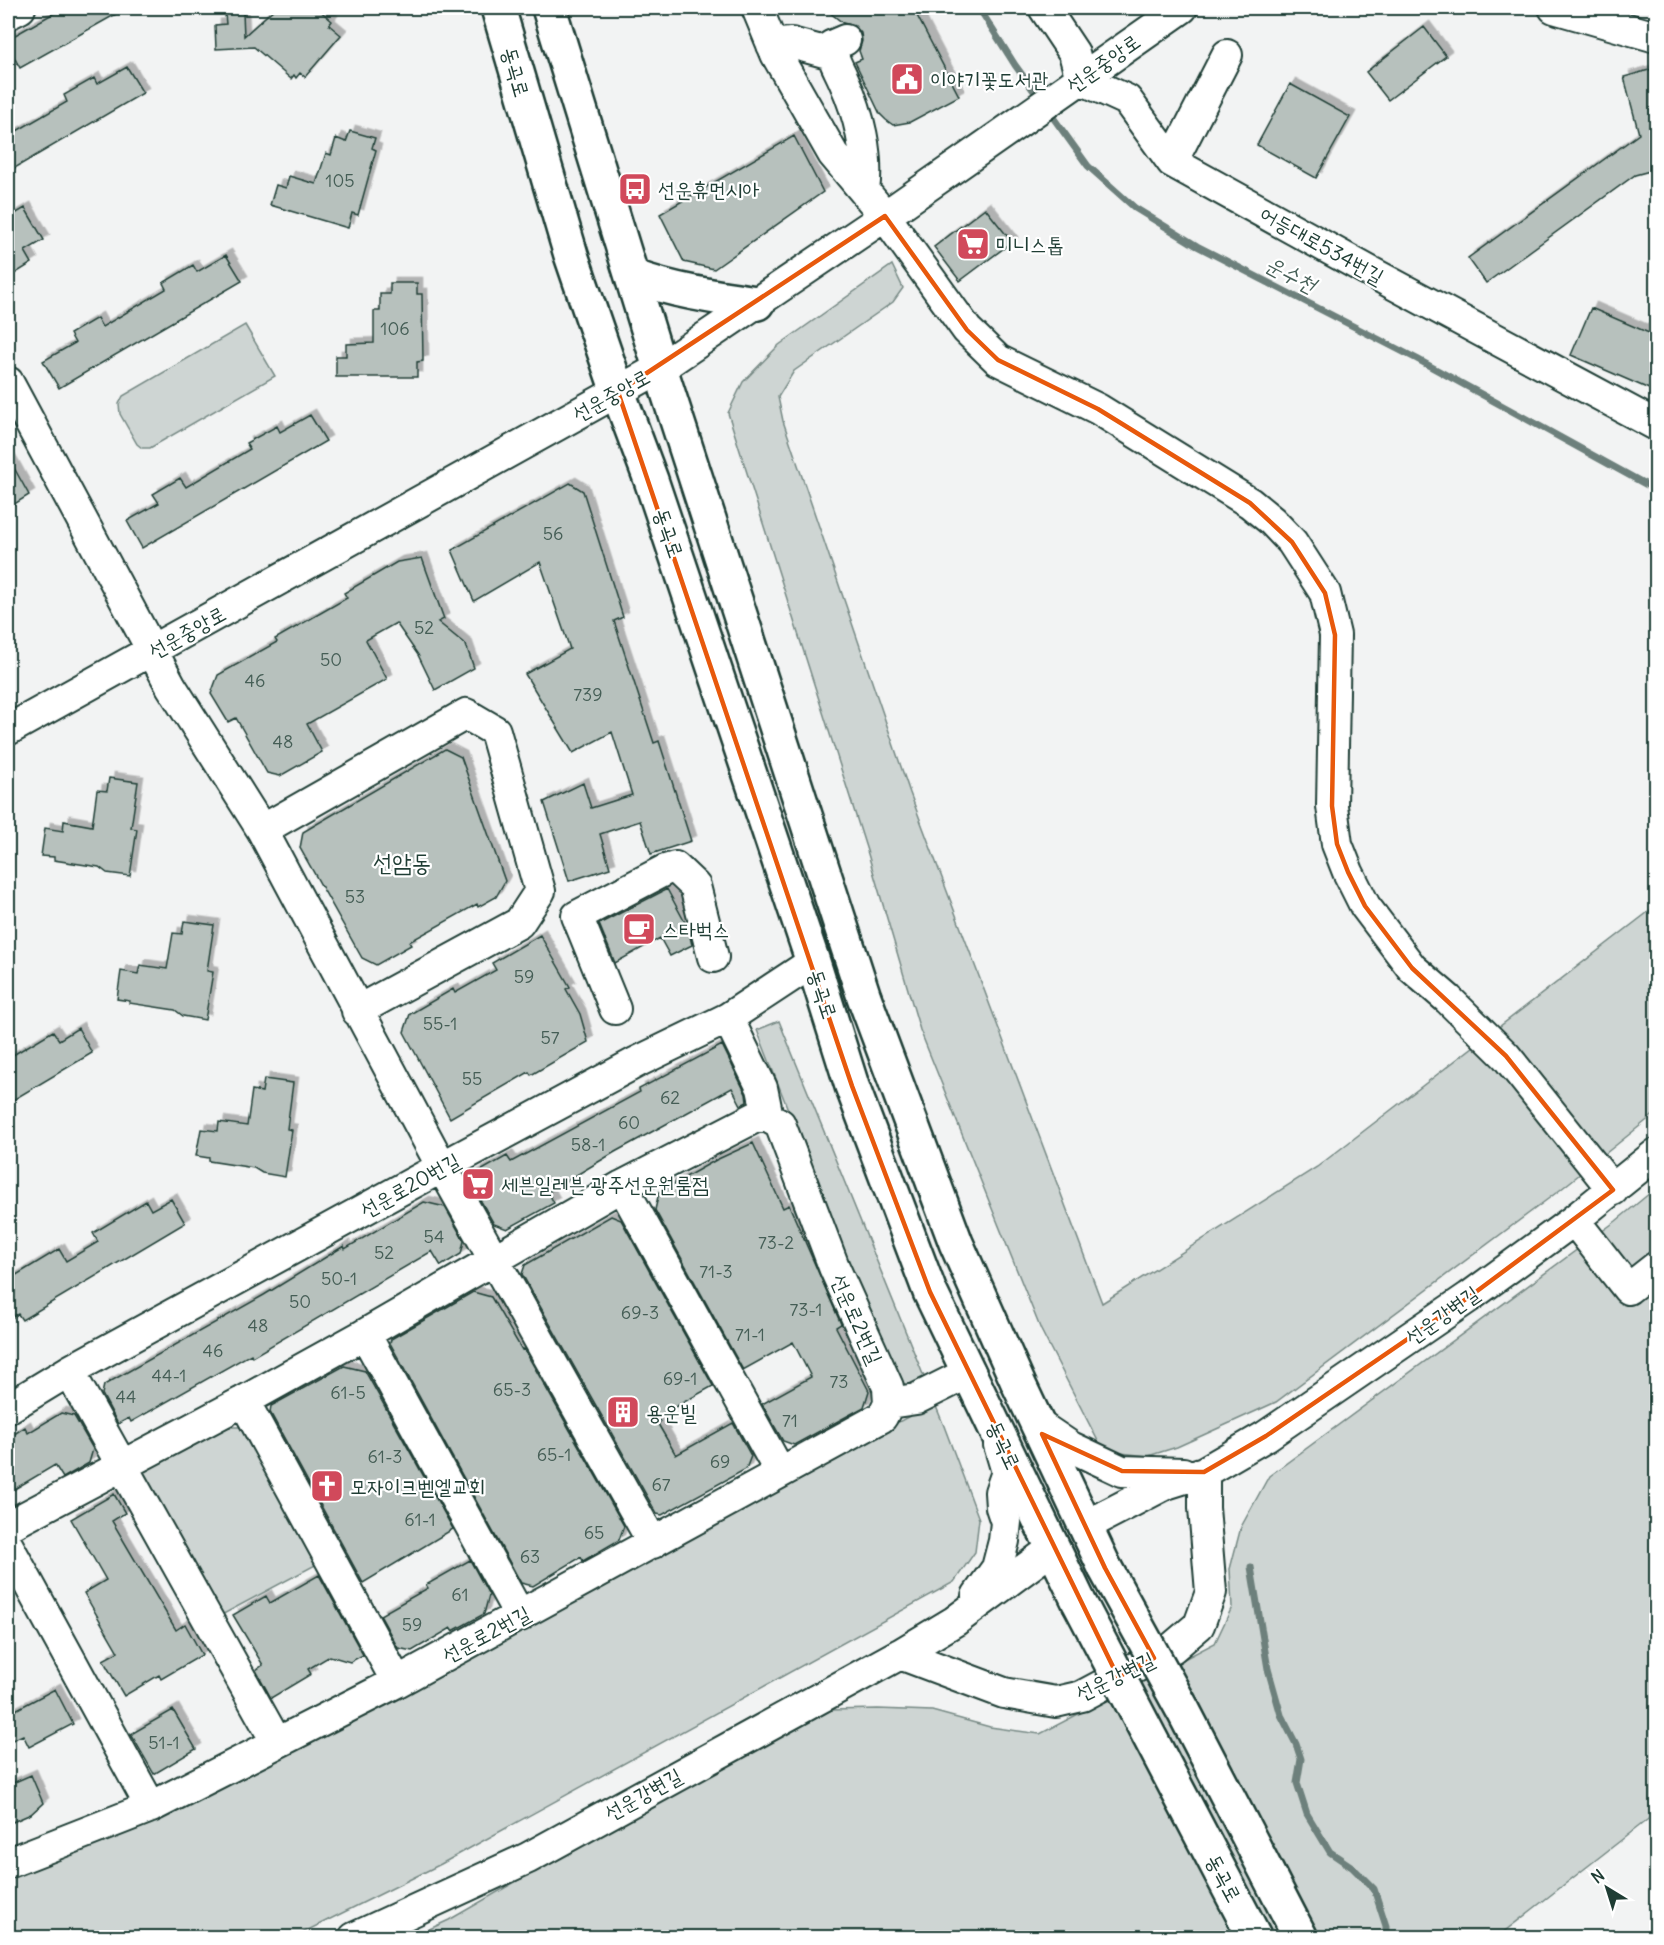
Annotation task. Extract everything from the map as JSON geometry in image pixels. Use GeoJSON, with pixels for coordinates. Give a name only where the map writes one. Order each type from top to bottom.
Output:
{"type":"FeatureCollection","features":[{"type":"Feature","properties":{"kind":"main road"},"geometry":{"type":"LineString","coordinates":[[489,8],[519,83]]}},
{"type":"Feature","properties":{"kind":"main road","name":"동곡로"},"geometry":{"type":"LineString","coordinates":[[498,8],[571,255],[651,480],[813,962],[852,1086],[930,1292],[989,1411],[1052,1549],[1255,1938]]}},
{"type":"Feature","properties":{"kind":"main road","name":"동곡로"},"geometry":{"type":"LineString","coordinates":[[549,8],[660,368],[864,997],[956,1243],[1105,1568],[1184,1712],[1301,1938]]}},
{"type":"Feature","properties":{"kind":"main road"},"geometry":{"type":"LineString","coordinates":[[632,276],[654,284],[718,298],[757,303]]}},
{"type":"Feature","properties":{"kind":"street"},"geometry":{"type":"LineString","coordinates":[[8,14],[20,8]]}},
{"type":"Feature","properties":{"kind":"street"},"geometry":{"type":"LineString","coordinates":[[757,8],[772,45],[833,154],[885,216],[967,330],[998,360],[1098,409],[1250,503],[1292,542],[1325,593],[1335,635],[1332,806],[1336,843],[1348,872],[1365,906],[1412,968],[1449,999],[1506,1056],[1613,1190]]}},
{"type":"Feature","properties":{"kind":"street"},"geometry":{"type":"LineString","coordinates":[[1044,8],[1074,53],[1077,82]]}},
{"type":"Feature","properties":{"kind":"street","name":"선운중앙로"},"geometry":{"type":"LineString","coordinates":[[8,730],[660,368],[885,216],[1182,8]]}},
{"type":"Feature","properties":{"kind":"street"},"geometry":{"type":"LineString","coordinates":[[1554,8],[1656,38]]}},
{"type":"Feature","properties":{"kind":"street"},"geometry":{"type":"LineString","coordinates":[[772,45],[791,43],[838,47],[845,82],[860,126],[866,176],[864,191]]}},
{"type":"Feature","properties":{"kind":"street"},"geometry":{"type":"LineString","coordinates":[[1172,162],[1227,55]]}},
{"type":"Feature","properties":{"kind":"street","name":"어등대로534번길"},"geometry":{"type":"LineString","coordinates":[[1077,82],[1127,100],[1172,162],[1656,425]]}},
{"type":"Feature","properties":{"kind":"street"},"geometry":{"type":"LineString","coordinates":[[8,382],[171,686],[262,831],[442,1167],[652,1543]]}},
{"type":"Feature","properties":{"kind":"street"},"geometry":{"type":"LineString","coordinates":[[262,831],[466,714],[495,731],[540,891],[519,923],[357,1011]]}},
{"type":"Feature","properties":{"kind":"street"},"geometry":{"type":"LineString","coordinates":[[615,1009],[577,916],[664,870],[675,867],[695,886],[713,957]]}},
{"type":"Feature","properties":{"kind":"street","name":"선운로20번길"},"geometry":{"type":"LineString","coordinates":[[8,1408],[69,1371],[442,1167],[638,1062],[728,1018],[813,962]]}},
{"type":"Feature","properties":{"kind":"street"},"geometry":{"type":"LineString","coordinates":[[8,1526],[365,1334],[622,1186],[756,1117],[768,1117],[762,1088],[728,1018]]}},
{"type":"Feature","properties":{"kind":"street","name":"선운로2번길"},"geometry":{"type":"LineString","coordinates":[[8,1863],[151,1807],[397,1682],[882,1417],[889,1403],[888,1387],[834,1267],[780,1124],[768,1117]]}},
{"type":"Feature","properties":{"kind":"street","name":"선운강변길"},"geometry":{"type":"LineString","coordinates":[[354,1938],[528,1858],[900,1654],[1004,1693],[1056,1702],[1082,1696],[1172,1648],[1199,1624],[1211,1592],[1203,1472],[1276,1430],[1469,1297],[1574,1220],[1656,1154]]}},
{"type":"Feature","properties":{"kind":"street"},"geometry":{"type":"LineString","coordinates":[[622,1186],[780,1472]]}},
{"type":"Feature","properties":{"kind":"street"},"geometry":{"type":"LineString","coordinates":[[1574,1220],[1628,1289],[1656,1267]]}},
{"type":"Feature","properties":{"kind":"street"},"geometry":{"type":"LineString","coordinates":[[365,1334],[520,1616]]}},
{"type":"Feature","properties":{"kind":"street"},"geometry":{"type":"LineString","coordinates":[[69,1371],[276,1743]]}},
{"type":"Feature","properties":{"kind":"street"},"geometry":{"type":"LineString","coordinates":[[889,1403],[916,1398],[970,1372]]}},
{"type":"Feature","properties":{"kind":"street"},"geometry":{"type":"LineString","coordinates":[[244,1401],[397,1682]]}},
{"type":"Feature","properties":{"kind":"street"},"geometry":{"type":"LineString","coordinates":[[955,1621],[986,1586],[997,1568],[1004,1541],[1006,1522],[1001,1507],[1000,1492],[1007,1472],[989,1411]]}},
{"type":"Feature","properties":{"kind":"street"},"geometry":{"type":"LineString","coordinates":[[1038,1424],[1071,1447],[1122,1471],[1203,1472]]}},
{"type":"Feature","properties":{"kind":"street"},"geometry":{"type":"LineString","coordinates":[[1085,1526],[1166,1484],[1203,1472]]}},
{"type":"Feature","properties":{"kind":"street"},"geometry":{"type":"LineString","coordinates":[[8,1546],[151,1807]]}},
{"type":"Feature","properties":{"kind":"street"},"geometry":{"type":"LineString","coordinates":[[900,1654],[955,1621],[1052,1549]]}},
{"type":"Feature","properties":{"kind":"highlighted area"},"geometry":{"type":"Polygon","coordinates":[[[885,216],[967,330],[998,360],[1098,409],[1250,503],[1292,542],[1325,593],[1335,635],[1332,806],[1337,844],[1348,872],[1365,906],[1412,968],[1506,1056],[1613,1190],[1469,1297],[1266,1436],[1204,1472],[1122,1471],[1042,1434],[1105,1568],[1154,1658],[1118,1677],[930,1292],[852,1086],[618,392],[885,216]]]}},
{"type":"Feature","properties":{"kind":"shaded area"},"geometry":{"type":"Polygon","coordinates":[[[892,265],[903,288],[893,302],[794,371],[778,397],[783,421],[910,793],[1102,1303],[1317,1167],[1656,906],[1656,1113],[1560,1190],[1276,1402],[1177,1447],[1148,1456],[1111,1452],[1098,1441],[1041,1330],[920,1030],[868,854],[728,413],[743,382],[779,345],[892,265]]]}},
{"type":"Feature","properties":{"kind":"shaded area"},"geometry":{"type":"Polygon","coordinates":[[[245,325],[275,376],[150,448],[142,448],[137,444],[120,414],[119,404],[123,396],[245,325]]]}},
{"type":"Feature","properties":{"kind":"shaded area"},"geometry":{"type":"Polygon","coordinates":[[[779,1021],[944,1426],[979,1519],[975,1552],[954,1582],[441,1864],[294,1937],[8,1938],[8,1876],[410,1690],[908,1417],[757,1030],[779,1021]]]}},
{"type":"Feature","properties":{"kind":"shaded area"},"geometry":{"type":"Polygon","coordinates":[[[1656,1188],[1656,1813],[1497,1937],[410,1938],[449,1920],[731,1758],[829,1710],[932,1711],[990,1727],[1040,1734],[1215,1643],[1232,1607],[1230,1569],[1241,1527],[1269,1476],[1616,1221],[1656,1188]]]}},
{"type":"Feature","properties":{"kind":"shaded area"},"geometry":{"type":"Polygon","coordinates":[[[225,1427],[240,1427],[255,1440],[321,1562],[216,1618],[139,1474],[225,1427]]]}},
{"type":"Feature","properties":{"kind":"building"},"geometry":{"type":"Polygon","coordinates":[[[63,8],[127,8],[20,68],[8,46],[8,39],[63,8]]]}},
{"type":"Feature","properties":{"kind":"building"},"geometry":{"type":"Polygon","coordinates":[[[275,8],[317,8],[332,21],[329,25],[341,35],[305,77],[300,73],[296,78],[294,75],[291,79],[254,47],[216,49],[215,25],[226,24],[225,14],[243,12],[244,36],[275,8]]]}},
{"type":"Feature","properties":{"kind":"building","name":"이야기꽃도서관"},"geometry":{"type":"Polygon","coordinates":[[[824,8],[913,8],[959,96],[910,122],[893,125],[880,114],[855,62],[862,59],[859,51],[862,41],[861,33],[855,26],[843,23],[824,8]]]}},
{"type":"Feature","properties":{"kind":"building"},"geometry":{"type":"Polygon","coordinates":[[[1424,27],[1446,56],[1388,100],[1366,72],[1424,27]]]}},
{"type":"Feature","properties":{"kind":"building"},"geometry":{"type":"Polygon","coordinates":[[[127,67],[143,93],[8,172],[8,136],[67,102],[64,95],[94,78],[97,84],[127,67]]]}},
{"type":"Feature","properties":{"kind":"building"},"geometry":{"type":"Polygon","coordinates":[[[1656,68],[1656,174],[1651,175],[1650,171],[1635,175],[1486,283],[1468,258],[1639,134],[1624,77],[1656,68]]]}},
{"type":"Feature","properties":{"kind":"building"},"geometry":{"type":"Polygon","coordinates":[[[1290,84],[1350,117],[1316,178],[1257,145],[1290,84]]]}},
{"type":"Feature","properties":{"kind":"building"},"geometry":{"type":"Polygon","coordinates":[[[350,131],[375,138],[372,148],[376,150],[358,215],[352,213],[348,228],[270,205],[276,185],[286,188],[289,176],[316,184],[326,153],[331,155],[336,138],[346,142],[350,131]]]}},
{"type":"Feature","properties":{"kind":"building"},"geometry":{"type":"Polygon","coordinates":[[[794,136],[823,192],[714,269],[684,262],[660,214],[794,136]]]}},
{"type":"Feature","properties":{"kind":"building"},"geometry":{"type":"Polygon","coordinates":[[[25,208],[44,240],[25,251],[32,263],[8,278],[8,218],[25,208]]]}},
{"type":"Feature","properties":{"kind":"building","name":"미니스톱"},"geometry":{"type":"Polygon","coordinates":[[[985,208],[1012,242],[960,281],[934,247],[985,208]]]}},
{"type":"Feature","properties":{"kind":"building"},"geometry":{"type":"Polygon","coordinates":[[[226,255],[242,281],[59,388],[43,361],[75,343],[70,334],[97,318],[102,327],[166,289],[163,283],[193,265],[197,272],[226,255]]]}},
{"type":"Feature","properties":{"kind":"building"},"geometry":{"type":"Polygon","coordinates":[[[390,283],[417,283],[417,294],[422,294],[423,361],[417,362],[417,377],[336,377],[336,356],[346,356],[346,344],[374,343],[374,311],[380,311],[380,294],[390,294],[390,283]]]}},
{"type":"Feature","properties":{"kind":"building"},"geometry":{"type":"Polygon","coordinates":[[[1591,308],[1656,336],[1656,392],[1571,355],[1591,308]]]}},
{"type":"Feature","properties":{"kind":"building"},"geometry":{"type":"Polygon","coordinates":[[[310,415],[326,441],[142,548],[127,521],[159,503],[153,494],[180,478],[186,487],[250,449],[246,443],[277,426],[280,432],[310,415]]]}},
{"type":"Feature","properties":{"kind":"building"},"geometry":{"type":"Polygon","coordinates":[[[8,457],[29,495],[8,508],[8,457]]]}},
{"type":"Feature","properties":{"kind":"building"},"geometry":{"type":"Polygon","coordinates":[[[570,483],[583,491],[623,617],[614,621],[654,743],[659,741],[691,841],[651,854],[640,821],[600,834],[610,868],[569,881],[544,802],[583,783],[591,808],[632,795],[612,732],[573,753],[525,674],[570,649],[540,562],[474,601],[452,550],[570,483]]]}},
{"type":"Feature","properties":{"kind":"building"},"geometry":{"type":"Polygon","coordinates":[[[422,558],[444,619],[438,622],[466,645],[474,668],[435,690],[418,655],[396,623],[366,640],[387,679],[307,724],[322,752],[280,776],[267,773],[236,718],[228,722],[211,694],[218,675],[277,642],[275,639],[347,598],[344,593],[397,562],[422,558]]]}},
{"type":"Feature","properties":{"kind":"building"},"geometry":{"type":"Polygon","coordinates":[[[445,749],[461,757],[505,881],[496,897],[478,907],[477,904],[409,942],[411,945],[376,965],[362,958],[300,848],[303,832],[445,749]]]}},
{"type":"Feature","properties":{"kind":"building"},"geometry":{"type":"Polygon","coordinates":[[[109,778],[138,782],[131,828],[137,829],[130,876],[107,873],[99,867],[41,856],[45,828],[63,831],[64,821],[92,826],[97,790],[107,791],[109,778]]]}},
{"type":"Feature","properties":{"kind":"building","name":"스타벅스"},"geometry":{"type":"Polygon","coordinates":[[[667,889],[688,928],[692,945],[670,956],[660,938],[615,963],[599,924],[667,889]]]}},
{"type":"Feature","properties":{"kind":"building"},"geometry":{"type":"Polygon","coordinates":[[[184,921],[214,925],[207,971],[213,972],[205,1020],[183,1016],[175,1010],[117,999],[121,971],[138,974],[140,965],[167,969],[173,933],[182,934],[184,921]]]}},
{"type":"Feature","properties":{"kind":"building"},"geometry":{"type":"Polygon","coordinates":[[[540,935],[570,987],[566,989],[580,1014],[588,1042],[531,1075],[529,1072],[450,1118],[404,1032],[410,1014],[453,989],[455,993],[496,970],[492,963],[540,935]]]}},
{"type":"Feature","properties":{"kind":"building"},"geometry":{"type":"Polygon","coordinates":[[[78,1028],[92,1053],[8,1103],[8,1058],[53,1031],[59,1040],[78,1028]]]}},
{"type":"Feature","properties":{"kind":"building"},"geometry":{"type":"Polygon","coordinates":[[[722,1045],[746,1094],[747,1102],[741,1105],[732,1088],[615,1152],[548,1192],[554,1203],[507,1229],[494,1224],[468,1178],[507,1156],[511,1162],[722,1045]]]}},
{"type":"Feature","properties":{"kind":"building"},"geometry":{"type":"Polygon","coordinates":[[[264,1079],[293,1083],[287,1129],[292,1130],[285,1177],[262,1173],[254,1168],[209,1161],[209,1158],[196,1156],[201,1129],[218,1131],[219,1122],[247,1126],[252,1090],[262,1092],[264,1079]]]}},
{"type":"Feature","properties":{"kind":"building"},"geometry":{"type":"Polygon","coordinates":[[[753,1143],[783,1208],[789,1205],[841,1324],[836,1327],[869,1391],[864,1407],[794,1445],[783,1441],[762,1404],[811,1377],[793,1342],[743,1370],[655,1210],[659,1192],[716,1160],[753,1143]]]}},
{"type":"Feature","properties":{"kind":"building"},"geometry":{"type":"Polygon","coordinates":[[[171,1199],[185,1223],[22,1320],[18,1314],[8,1320],[8,1280],[59,1249],[66,1261],[98,1242],[93,1233],[146,1201],[151,1210],[171,1199]]]}},
{"type":"Feature","properties":{"kind":"building"},"geometry":{"type":"Polygon","coordinates":[[[424,1202],[445,1207],[464,1241],[461,1254],[441,1266],[432,1251],[252,1357],[251,1354],[131,1422],[129,1418],[118,1424],[102,1394],[104,1385],[424,1202]]]}},
{"type":"Feature","properties":{"kind":"building"},"geometry":{"type":"Polygon","coordinates":[[[611,1216],[621,1220],[713,1386],[657,1417],[660,1422],[658,1424],[676,1455],[733,1423],[751,1456],[746,1469],[662,1515],[657,1514],[522,1274],[525,1265],[611,1216]]]}},
{"type":"Feature","properties":{"kind":"building"},"geometry":{"type":"Polygon","coordinates":[[[473,1292],[491,1297],[522,1350],[524,1349],[624,1526],[619,1540],[583,1561],[581,1557],[533,1586],[521,1583],[390,1343],[391,1339],[473,1292]]]}},
{"type":"Feature","properties":{"kind":"building"},"geometry":{"type":"Polygon","coordinates":[[[344,1366],[365,1371],[453,1529],[363,1583],[270,1412],[271,1406],[344,1366]]]}},
{"type":"Feature","properties":{"kind":"building"},"geometry":{"type":"Polygon","coordinates":[[[61,1413],[74,1416],[93,1449],[89,1463],[63,1478],[55,1465],[8,1493],[8,1438],[25,1427],[28,1433],[61,1413]]]}},
{"type":"Feature","properties":{"kind":"building"},"geometry":{"type":"Polygon","coordinates":[[[114,1494],[125,1513],[112,1521],[176,1630],[185,1624],[202,1655],[161,1679],[159,1675],[124,1696],[103,1660],[118,1652],[84,1593],[106,1580],[71,1519],[114,1494]]]}},
{"type":"Feature","properties":{"kind":"building"},"geometry":{"type":"Polygon","coordinates":[[[470,1560],[489,1595],[484,1614],[453,1631],[451,1628],[412,1651],[398,1648],[380,1615],[428,1588],[426,1585],[470,1560]]]}},
{"type":"Feature","properties":{"kind":"building"},"geometry":{"type":"Polygon","coordinates":[[[319,1575],[363,1655],[350,1662],[330,1656],[308,1669],[311,1674],[271,1698],[256,1670],[263,1665],[233,1615],[266,1596],[270,1603],[319,1575]]]}},
{"type":"Feature","properties":{"kind":"building"},"geometry":{"type":"Polygon","coordinates":[[[55,1689],[73,1724],[29,1747],[23,1735],[8,1742],[8,1714],[55,1689]]]}},
{"type":"Feature","properties":{"kind":"building"},"geometry":{"type":"Polygon","coordinates":[[[173,1710],[196,1749],[154,1774],[131,1734],[173,1710]]]}},
{"type":"Feature","properties":{"kind":"building"},"geometry":{"type":"Polygon","coordinates":[[[31,1775],[43,1803],[31,1814],[8,1824],[8,1785],[31,1775]]]}},
{"type":"Feature","properties":{"kind":"waterway","name":"운수천"},"geometry":{"type":"LineString","coordinates":[[979,8],[1039,98]]}},
{"type":"Feature","properties":{"kind":"waterway","name":"운수천"},"geometry":{"type":"LineString","coordinates":[[1047,109],[1088,166],[1135,208],[1197,246],[1417,359],[1656,490]]}},
{"type":"Feature","properties":{"kind":"waterway"},"geometry":{"type":"LineString","coordinates":[[1251,1567],[1268,1669],[1281,1715],[1301,1759],[1297,1783],[1307,1814],[1330,1852],[1352,1867],[1374,1889],[1386,1926],[1386,1938]]}},
{"type":"Feature","properties":{"kind":"place","name":"이야기꽃도서관"},"geometry":{"type":"Point","coordinates":[907,79]}},
{"type":"Feature","properties":{"kind":"place","name":"선운휴먼시아"},"geometry":{"type":"Point","coordinates":[635,189]}},
{"type":"Feature","properties":{"kind":"place","name":"미니스톱"},"geometry":{"type":"Point","coordinates":[973,244]}},
{"type":"Feature","properties":{"kind":"place","name":"스타벅스"},"geometry":{"type":"Point","coordinates":[639,929]}},
{"type":"Feature","properties":{"kind":"place","name":"세븐일레븐 광주선운원룸점"},"geometry":{"type":"Point","coordinates":[478,1184]}},
{"type":"Feature","properties":{"kind":"place","name":"용운빌"},"geometry":{"type":"Point","coordinates":[623,1412]}},
{"type":"Feature","properties":{"kind":"place","name":"모자이크벧엘교회"},"geometry":{"type":"Point","coordinates":[327,1486]}},
{"type":"Feature","properties":{"kind":"district","name":"선암동"},"geometry":{"type":"Point","coordinates":[402,862]}}]}
